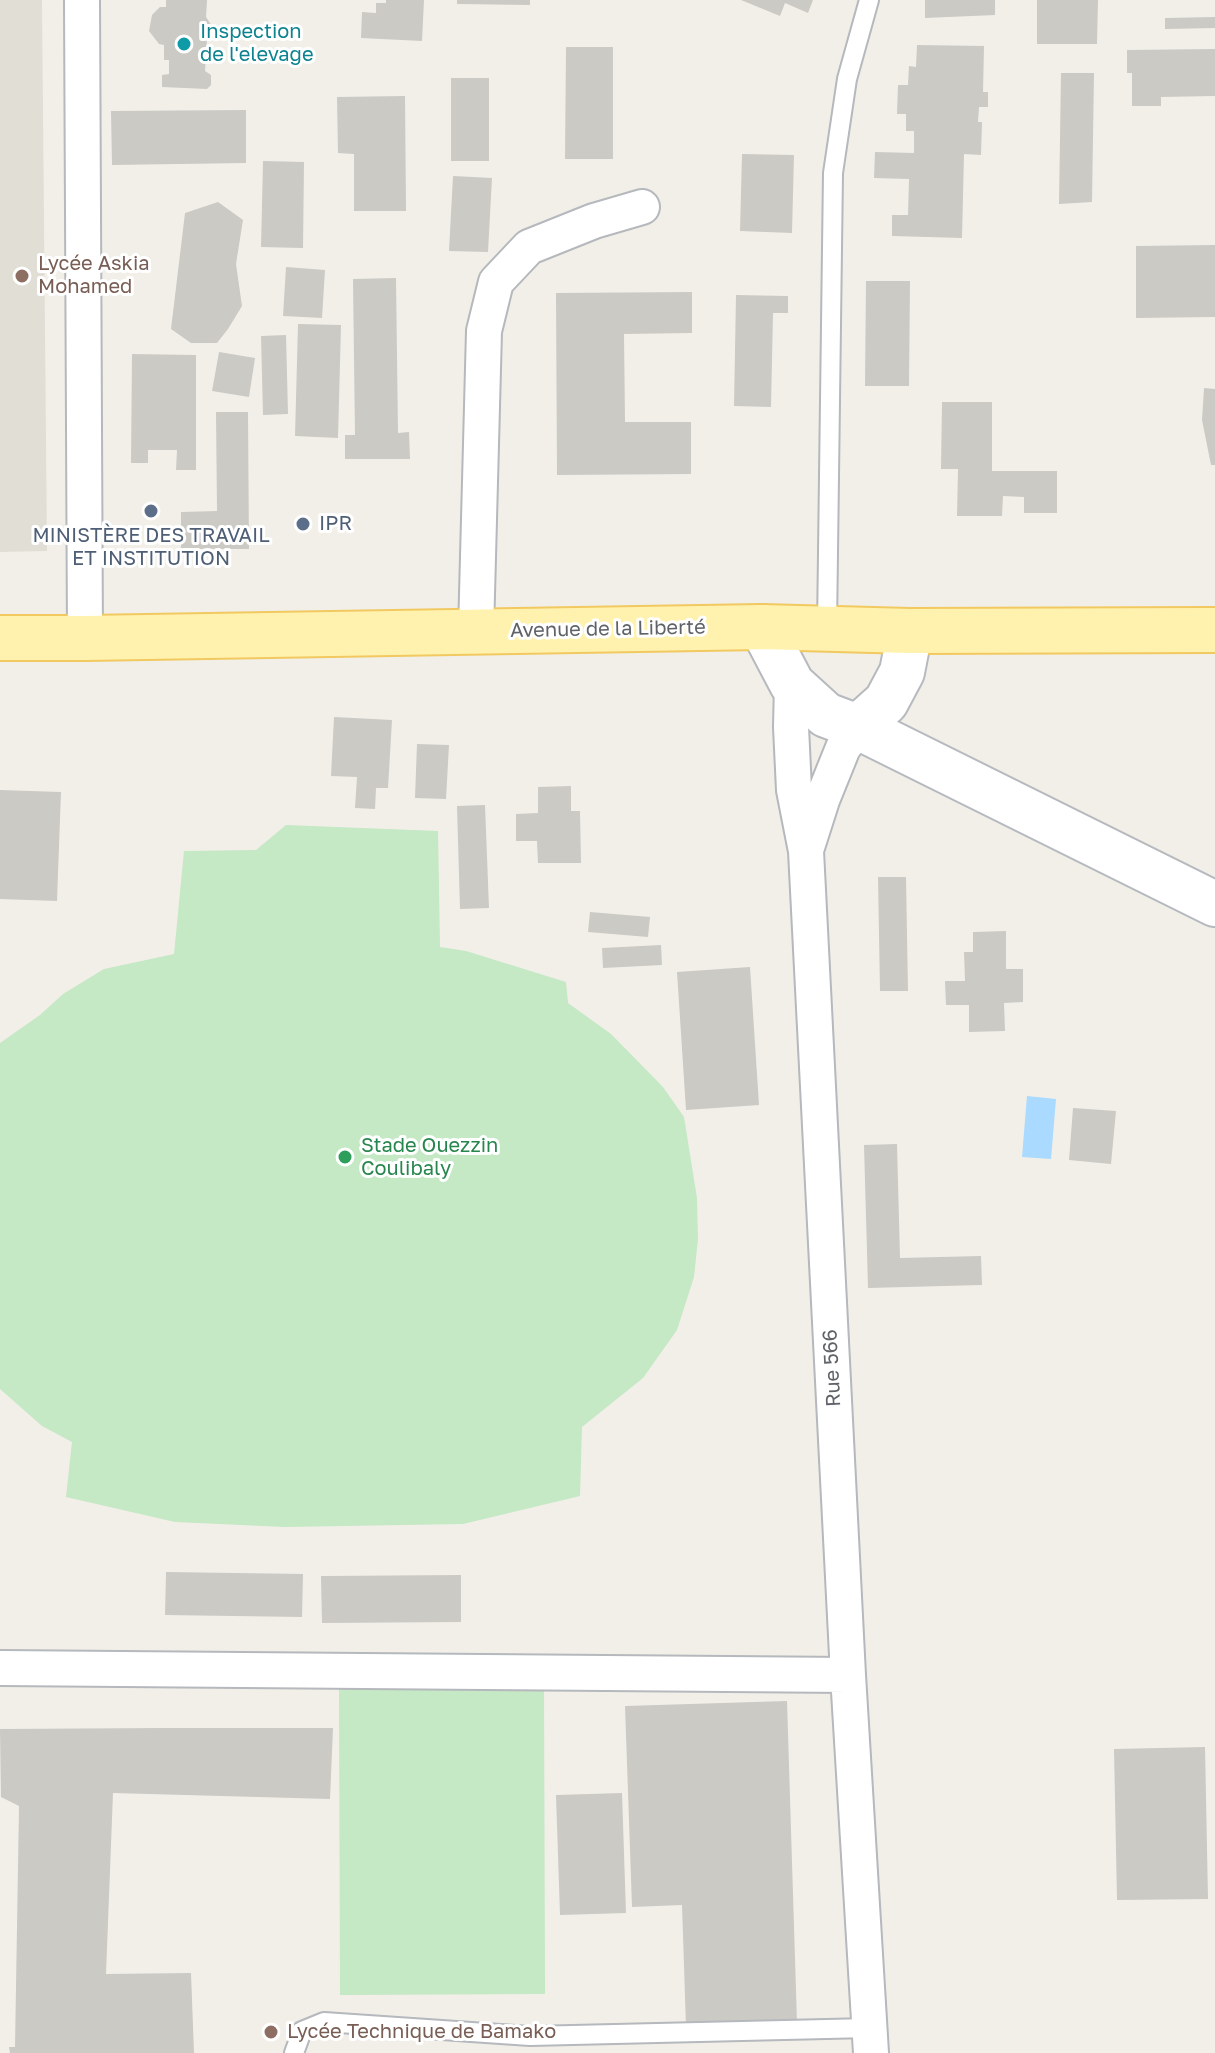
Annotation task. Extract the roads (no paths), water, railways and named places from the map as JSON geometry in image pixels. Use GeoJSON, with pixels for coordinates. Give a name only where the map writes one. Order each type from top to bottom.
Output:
{"type":"FeatureCollection","features":[{"type":"Feature","properties":{"kind":"main road","name":"Avenue de la Liberté"},"geometry":{"type":"LineString","coordinates":[[0,638],[762,627],[910,631],[1215,630]]}},
{"type":"Feature","properties":{"kind":"street"},"geometry":{"type":"LineString","coordinates":[[82,0],[85,638]]}},
{"type":"Feature","properties":{"kind":"street"},"geometry":{"type":"LineString","coordinates":[[476,632],[484,331],[496,282],[529,247],[594,221],[642,207]]}},
{"type":"Feature","properties":{"kind":"street"},"geometry":{"type":"LineString","coordinates":[[762,627],[792,684],[826,715],[858,727],[1215,904]]}},
{"type":"Feature","properties":{"kind":"street"},"geometry":{"type":"LineString","coordinates":[[806,851],[843,748],[858,727],[886,702],[902,672],[910,631]]}},
{"type":"Feature","properties":{"kind":"street","name":"Rue 566"},"geometry":{"type":"LineString","coordinates":[[792,684],[794,790],[806,851],[870,2040]]}},
{"type":"Feature","properties":{"kind":"street"},"geometry":{"type":"LineString","coordinates":[[0,1668],[848,1675]]}},
{"type":"Feature","properties":{"kind":"lane"},"geometry":{"type":"LineString","coordinates":[[827,628],[833,173],[847,79],[869,0]]}},
{"type":"Feature","properties":{"kind":"lane"},"geometry":{"type":"LineString","coordinates":[[294,2053],[302,2031],[324,2022],[530,2036],[870,2040]]}},
{"type":"Feature","properties":{"kind":"water"},"geometry":{"type":"Polygon","coordinates":[[[1027,1096],[1056,1099],[1051,1159],[1022,1157],[1027,1096]]]}},
{"type":"Feature","properties":{"kind":"place","name":"Inspection de l'elevage"},"geometry":{"type":"Point","coordinates":[184,44]}},
{"type":"Feature","properties":{"kind":"place","name":"Lycée Askia Mohamed"},"geometry":{"type":"Point","coordinates":[22,276]}},
{"type":"Feature","properties":{"kind":"place","name":"MINISTÈRE DES TRAVAIL ET INSTITUTION"},"geometry":{"type":"Point","coordinates":[151,511]}},
{"type":"Feature","properties":{"kind":"place","name":"IPR"},"geometry":{"type":"Point","coordinates":[303,524]}},
{"type":"Feature","properties":{"kind":"place","name":"Stade Ouezzin Coulibaly"},"geometry":{"type":"Point","coordinates":[345,1157]}},
{"type":"Feature","properties":{"kind":"place","name":"Lycée Technique de Bamako"},"geometry":{"type":"Point","coordinates":[271,2032]}}]}
